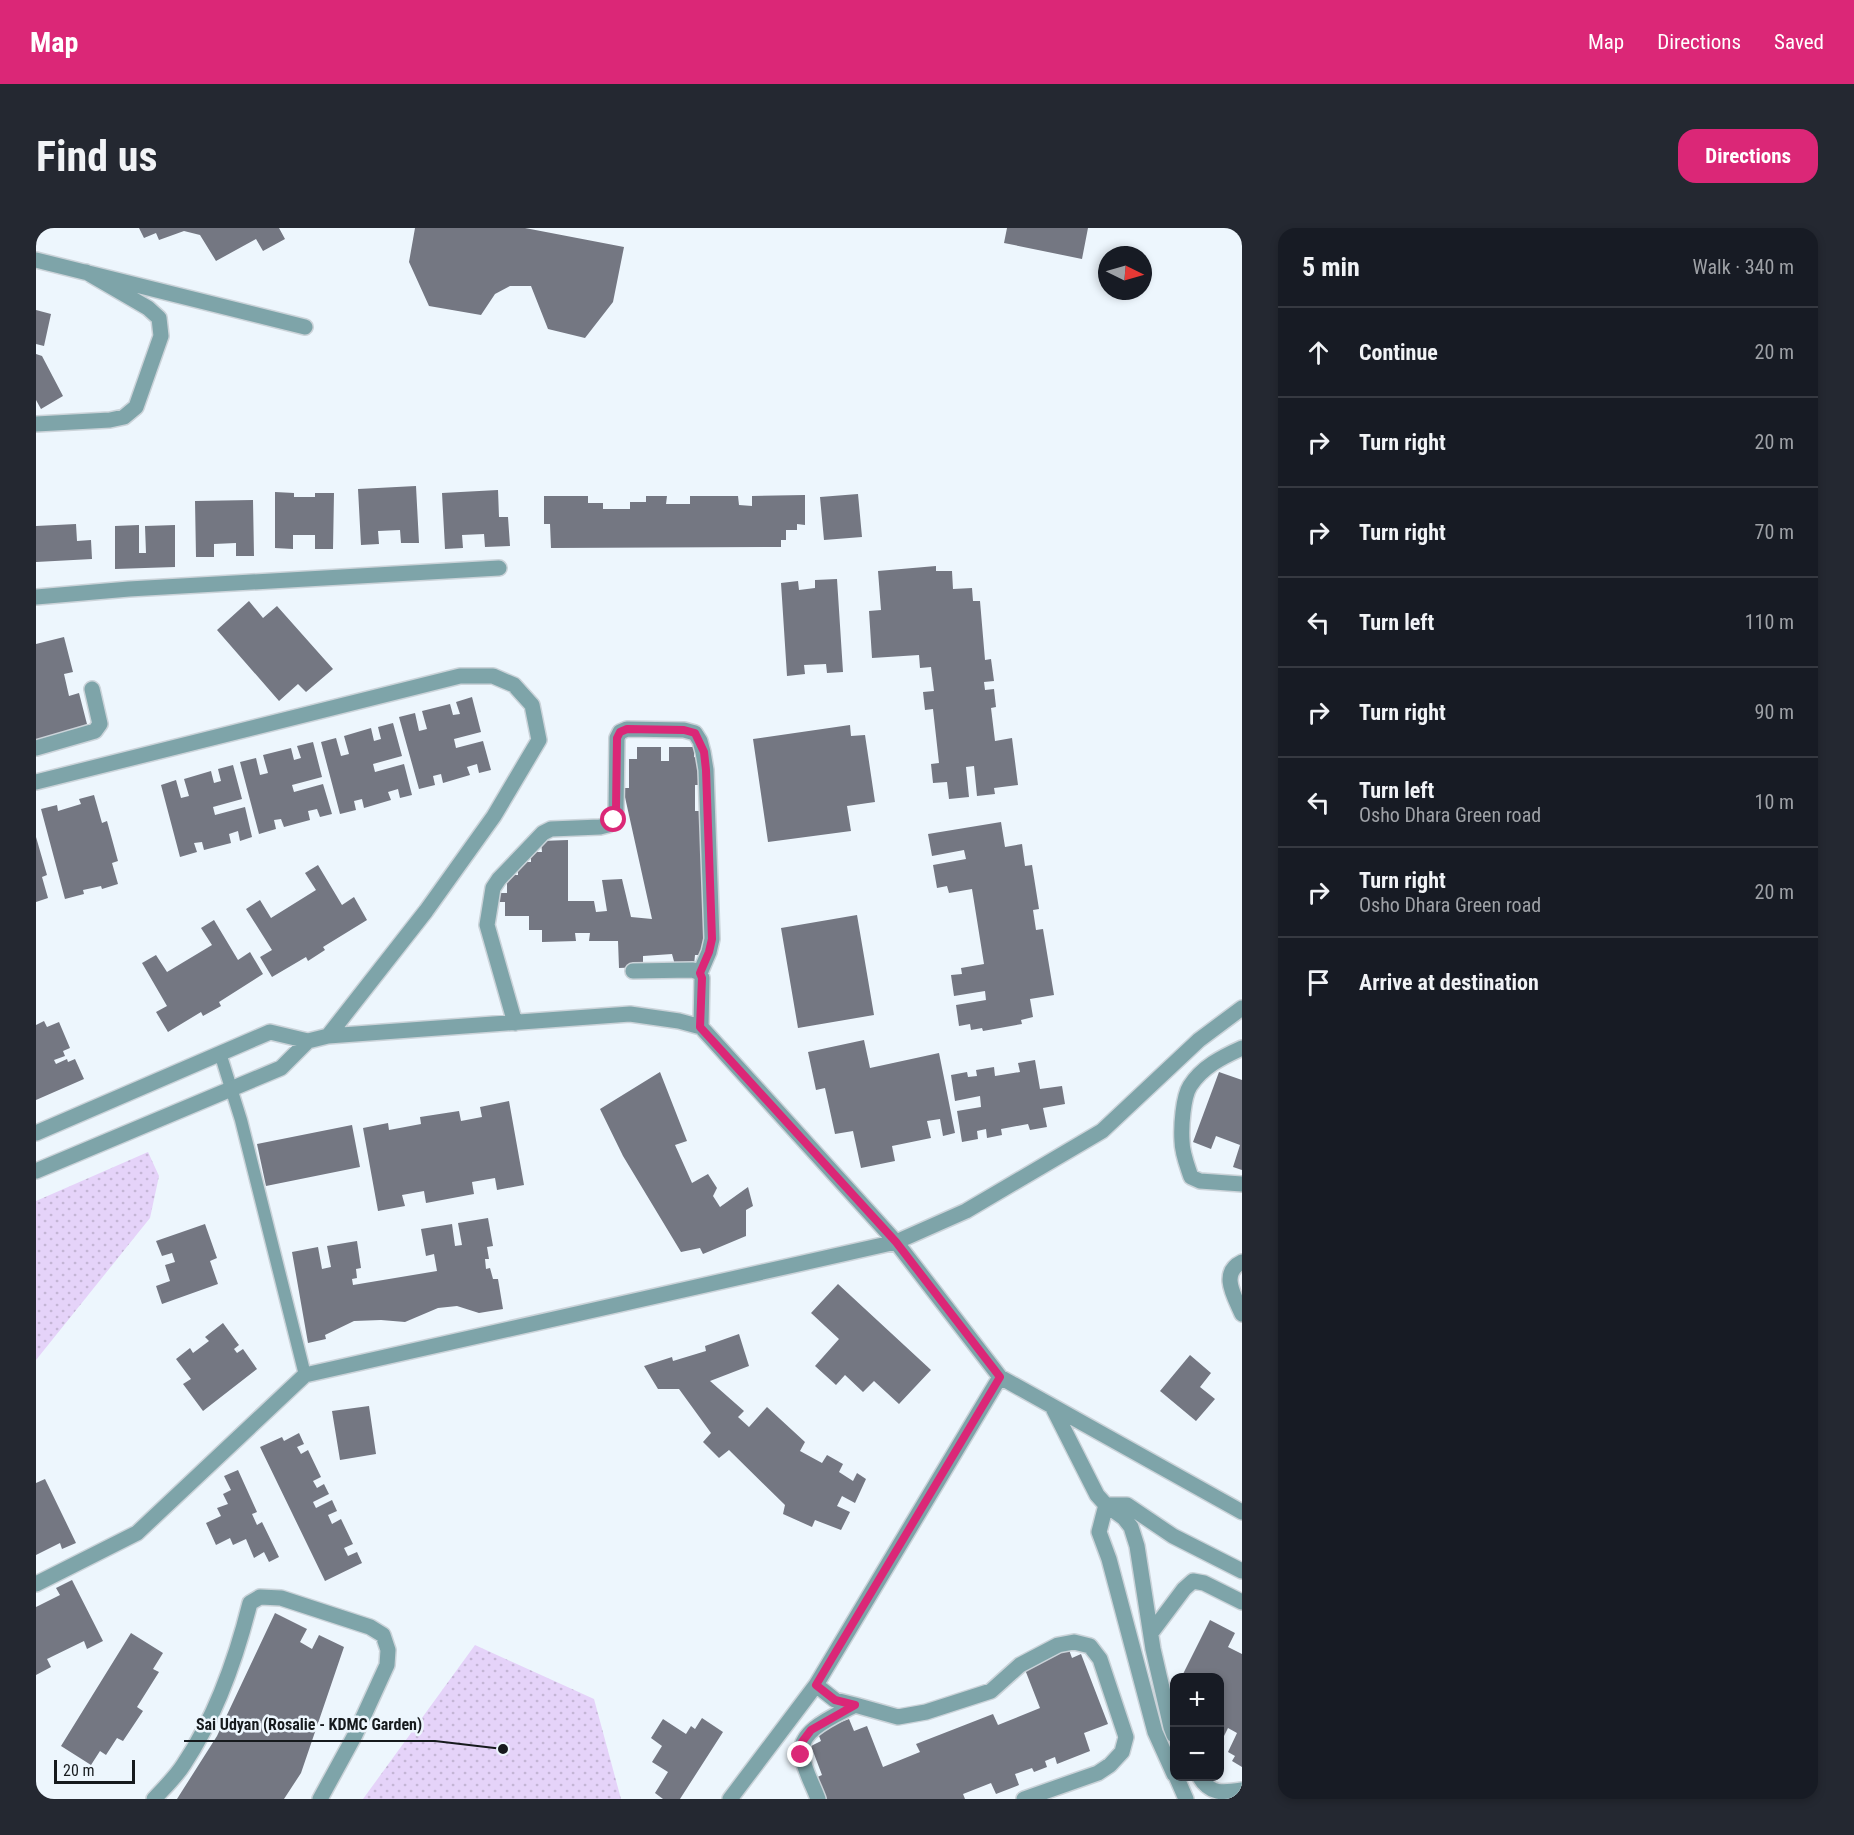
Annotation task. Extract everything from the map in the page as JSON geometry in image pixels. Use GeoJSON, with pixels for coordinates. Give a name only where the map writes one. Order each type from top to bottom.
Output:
{"type":"FeatureCollection","features":[{"type":"Feature","properties":{"kind":"street"},"geometry":{"type":"LineString","coordinates":[[36,260],[305,327]]}},
{"type":"Feature","properties":{"kind":"street"},"geometry":{"type":"LineString","coordinates":[[36,424],[110,420],[124,417],[136,407],[161,336],[159,318],[148,308],[86,272]]}},
{"type":"Feature","properties":{"kind":"street"},"geometry":{"type":"LineString","coordinates":[[36,597],[499,568]]}},
{"type":"Feature","properties":{"kind":"street"},"geometry":{"type":"LineString","coordinates":[[36,782],[460,676],[493,676],[514,685],[532,705],[539,740],[494,816],[426,911],[328,1036]]}},
{"type":"Feature","properties":{"kind":"street"},"geometry":{"type":"LineString","coordinates":[[36,748],[95,731],[100,724],[92,689]]}},
{"type":"Feature","properties":{"kind":"street"},"geometry":{"type":"LineString","coordinates":[[515,1023],[487,925],[494,888],[499,879],[543,833],[551,829],[600,827],[614,820],[617,738],[620,732],[627,729],[684,730],[695,733],[704,752],[706,770],[712,939],[700,973],[702,978],[700,1027]]}},
{"type":"Feature","properties":{"kind":"street"},"geometry":{"type":"LineString","coordinates":[[633,971],[693,970],[700,973]]}},
{"type":"Feature","properties":{"kind":"street"},"geometry":{"type":"LineString","coordinates":[[36,1584],[137,1533],[305,1375],[896,1242],[966,1211],[1102,1131],[1199,1040],[1242,1008]]}},
{"type":"Feature","properties":{"kind":"street"},"geometry":{"type":"LineString","coordinates":[[36,1133],[270,1032],[308,1041],[328,1036],[630,1014],[700,1027],[896,1242],[1000,1377],[1242,1512]]}},
{"type":"Feature","properties":{"kind":"street"},"geometry":{"type":"LineString","coordinates":[[36,1172],[281,1068],[308,1041]]}},
{"type":"Feature","properties":{"kind":"street"},"geometry":{"type":"LineString","coordinates":[[1242,1048],[1221,1057],[1199,1075],[1188,1088],[1183,1110],[1182,1140],[1184,1158],[1191,1177],[1242,1184]]}},
{"type":"Feature","properties":{"kind":"street"},"geometry":{"type":"LineString","coordinates":[[1242,1262],[1237,1264],[1229,1278],[1230,1287],[1242,1314]]}},
{"type":"Feature","properties":{"kind":"street"},"geometry":{"type":"LineString","coordinates":[[730,1799],[816,1685],[1000,1377]]}},
{"type":"Feature","properties":{"kind":"street"},"geometry":{"type":"LineString","coordinates":[[1052,1406],[1098,1495],[1131,1527],[1137,1546],[1150,1633],[1171,1727]]}},
{"type":"Feature","properties":{"kind":"street"},"geometry":{"type":"LineString","coordinates":[[1106,1504],[1127,1505],[1173,1536],[1242,1571]]}},
{"type":"Feature","properties":{"kind":"street"},"geometry":{"type":"LineString","coordinates":[[1106,1504],[1099,1532],[1109,1559],[1155,1732],[1170,1764]]}},
{"type":"Feature","properties":{"kind":"street"},"geometry":{"type":"LineString","coordinates":[[1150,1633],[1184,1589],[1193,1581],[1204,1583],[1242,1602]]}},
{"type":"Feature","properties":{"kind":"street"},"geometry":{"type":"LineString","coordinates":[[154,1799],[183,1766],[205,1729],[231,1667],[250,1603],[260,1597],[281,1598],[370,1627],[383,1635],[388,1650],[387,1665],[355,1735],[320,1799]]}},
{"type":"Feature","properties":{"kind":"street"},"geometry":{"type":"LineString","coordinates":[[816,1685],[835,1700],[898,1717],[926,1712],[991,1691],[1020,1665],[1058,1645],[1074,1642],[1090,1646],[1100,1659],[1126,1737],[1122,1752],[1110,1766],[1098,1773],[1024,1799]]}},
{"type":"Feature","properties":{"kind":"street"},"geometry":{"type":"LineString","coordinates":[[818,1799],[801,1755],[802,1742],[811,1730],[855,1705]]}},
{"type":"Feature","properties":{"kind":"street"},"geometry":{"type":"LineString","coordinates":[[1178,1781],[1186,1799]]}},
{"type":"Feature","properties":{"kind":"street"},"geometry":{"type":"LineString","coordinates":[[1202,1781],[1220,1796],[1242,1790]]}},
{"type":"Feature","properties":{"kind":"lane"},"geometry":{"type":"LineString","coordinates":[[220,1053],[232,1087],[305,1375]]}},
{"type":"Feature","properties":{"kind":"shaded area"},"geometry":{"type":"Polygon","coordinates":[[[148,1152],[159,1176],[150,1218],[36,1360],[36,1201],[148,1152]]]}},
{"type":"Feature","properties":{"kind":"shaded area"},"geometry":{"type":"Polygon","coordinates":[[[475,1645],[594,1699],[621,1799],[363,1799],[475,1645]]]}},
{"type":"Feature","properties":{"kind":"building"},"geometry":{"type":"Polygon","coordinates":[[[139,228],[279,228],[285,239],[263,251],[256,239],[216,261],[200,235],[184,231],[159,240],[156,233],[144,238],[139,228]]]}},
{"type":"Feature","properties":{"kind":"building"},"geometry":{"type":"Polygon","coordinates":[[[415,228],[525,228],[624,247],[613,302],[585,338],[548,329],[531,286],[510,286],[495,294],[481,315],[429,306],[409,262],[415,228]]]}},
{"type":"Feature","properties":{"kind":"building"},"geometry":{"type":"Polygon","coordinates":[[[1007,228],[1088,228],[1082,259],[1004,243],[1007,228]]]}},
{"type":"Feature","properties":{"kind":"building"},"geometry":{"type":"Polygon","coordinates":[[[36,310],[51,314],[44,346],[36,344],[36,310]]]}},
{"type":"Feature","properties":{"kind":"building"},"geometry":{"type":"Polygon","coordinates":[[[36,354],[42,356],[63,396],[41,409],[36,400],[36,354]]]}},
{"type":"Feature","properties":{"kind":"building"},"geometry":{"type":"Polygon","coordinates":[[[416,486],[419,543],[401,543],[400,530],[378,531],[379,544],[361,545],[358,489],[416,486]]]}},
{"type":"Feature","properties":{"kind":"building"},"geometry":{"type":"Polygon","coordinates":[[[498,490],[499,517],[508,517],[510,546],[485,547],[484,534],[462,535],[463,548],[445,549],[442,493],[498,490]]]}},
{"type":"Feature","properties":{"kind":"building"},"geometry":{"type":"Polygon","coordinates":[[[275,492],[294,493],[294,497],[315,497],[315,493],[334,493],[333,549],[315,549],[315,535],[293,535],[293,549],[275,548],[275,492]]]}},
{"type":"Feature","properties":{"kind":"building"},"geometry":{"type":"Polygon","coordinates":[[[858,494],[862,537],[824,540],[820,497],[858,494]]]}},
{"type":"Feature","properties":{"kind":"building"},"geometry":{"type":"Polygon","coordinates":[[[805,495],[805,525],[797,524],[797,530],[786,530],[786,540],[781,540],[781,547],[551,548],[550,524],[544,524],[544,496],[588,496],[588,503],[603,503],[603,509],[630,509],[630,502],[646,502],[646,496],[667,496],[666,504],[690,504],[690,496],[738,496],[739,505],[752,506],[752,496],[805,495]]]}},
{"type":"Feature","properties":{"kind":"building"},"geometry":{"type":"Polygon","coordinates":[[[253,500],[254,556],[236,556],[236,543],[214,544],[214,557],[196,557],[195,501],[253,500]]]}},
{"type":"Feature","properties":{"kind":"building"},"geometry":{"type":"Polygon","coordinates":[[[76,524],[77,541],[91,540],[92,559],[36,562],[36,526],[76,524]]]}},
{"type":"Feature","properties":{"kind":"building"},"geometry":{"type":"Polygon","coordinates":[[[139,525],[139,553],[146,553],[145,526],[175,525],[175,567],[115,569],[115,526],[139,525]]]}},
{"type":"Feature","properties":{"kind":"building"},"geometry":{"type":"Polygon","coordinates":[[[936,566],[936,571],[952,571],[953,589],[972,588],[973,601],[980,601],[985,660],[991,659],[994,681],[984,682],[985,690],[994,689],[996,707],[991,708],[995,741],[1012,738],[1018,785],[994,788],[995,794],[977,796],[974,766],[966,767],[969,797],[949,799],[947,782],[933,783],[931,764],[939,763],[933,709],[925,710],[923,692],[934,691],[931,667],[920,668],[919,655],[872,658],[869,611],[881,610],[878,571],[936,566]]]}},
{"type":"Feature","properties":{"kind":"building"},"geometry":{"type":"Polygon","coordinates":[[[837,579],[843,672],[827,673],[826,664],[804,665],[805,674],[787,676],[781,583],[798,581],[799,590],[815,588],[815,580],[837,579]]]}},
{"type":"Feature","properties":{"kind":"building"},"geometry":{"type":"Polygon","coordinates":[[[249,601],[263,618],[277,606],[333,669],[306,692],[298,684],[279,701],[217,630],[249,601]]]}},
{"type":"Feature","properties":{"kind":"building"},"geometry":{"type":"Polygon","coordinates":[[[64,637],[73,672],[64,674],[69,696],[79,693],[88,728],[36,742],[36,644],[64,637]]]}},
{"type":"Feature","properties":{"kind":"building"},"geometry":{"type":"Polygon","coordinates":[[[472,697],[481,732],[454,739],[456,748],[483,741],[491,770],[479,773],[477,764],[467,767],[470,775],[443,783],[441,774],[433,776],[435,785],[419,789],[399,717],[415,713],[419,731],[427,729],[422,711],[450,704],[453,715],[460,714],[456,702],[472,697]]]}},
{"type":"Feature","properties":{"kind":"building"},"geometry":{"type":"Polygon","coordinates":[[[393,723],[402,756],[373,764],[375,772],[404,764],[412,795],[400,798],[398,789],[388,792],[391,800],[364,808],[362,799],[354,801],[356,810],[340,814],[321,742],[336,738],[341,756],[349,754],[344,736],[371,728],[374,741],[381,739],[378,727],[393,723]]]}},
{"type":"Feature","properties":{"kind":"building"},"geometry":{"type":"Polygon","coordinates":[[[850,725],[851,736],[865,735],[875,802],[847,806],[851,831],[768,842],[753,739],[850,725]]]}},
{"type":"Feature","properties":{"kind":"building"},"geometry":{"type":"Polygon","coordinates":[[[313,742],[322,777],[292,785],[294,792],[323,784],[332,814],[320,817],[317,809],[308,811],[310,820],[284,827],[281,819],[274,820],[276,829],[259,834],[240,762],[256,758],[260,775],[268,773],[263,755],[291,748],[294,760],[301,758],[297,746],[313,742]]]}},
{"type":"Feature","properties":{"kind":"building"},"geometry":{"type":"Polygon","coordinates":[[[637,747],[661,747],[661,761],[669,761],[669,747],[694,747],[694,757],[699,758],[700,785],[695,785],[695,811],[705,811],[703,955],[695,955],[694,965],[675,965],[672,954],[643,956],[643,967],[619,968],[618,941],[589,941],[590,933],[575,933],[576,941],[542,942],[542,930],[529,930],[529,916],[505,916],[505,902],[500,902],[500,893],[507,893],[507,875],[518,875],[518,862],[531,862],[531,852],[542,852],[541,841],[568,840],[568,901],[594,901],[596,912],[607,911],[602,880],[622,879],[631,917],[652,919],[623,788],[629,788],[629,759],[637,759],[637,747]]]}},
{"type":"Feature","properties":{"kind":"building"},"geometry":{"type":"Polygon","coordinates":[[[233,765],[242,799],[213,807],[215,815],[245,807],[252,837],[240,841],[238,831],[229,834],[231,843],[204,850],[202,842],[194,843],[197,852],[180,857],[161,785],[176,780],[181,798],[189,796],[184,779],[211,771],[214,783],[221,781],[218,769],[233,765]]]}},
{"type":"Feature","properties":{"kind":"building"},"geometry":{"type":"Polygon","coordinates":[[[94,795],[102,823],[107,821],[118,861],[112,863],[118,884],[102,889],[101,886],[83,890],[84,894],[65,899],[41,809],[57,805],[58,811],[81,804],[79,799],[94,795]]]}},
{"type":"Feature","properties":{"kind":"building"},"geometry":{"type":"Polygon","coordinates":[[[1001,822],[1005,847],[1022,844],[1025,866],[1032,865],[1039,909],[1033,910],[1036,930],[1043,929],[1054,995],[1030,999],[1033,1017],[1021,1020],[1022,1024],[983,1031],[982,1028],[971,1030],[970,1024],[959,1026],[956,1005],[986,1000],[985,991],[954,996],[951,975],[962,974],[961,968],[984,964],[972,889],[949,893],[947,886],[937,888],[933,865],[966,859],[964,850],[932,856],[928,834],[1001,822]]]}},
{"type":"Feature","properties":{"kind":"building"},"geometry":{"type":"Polygon","coordinates":[[[36,837],[47,875],[42,877],[48,898],[36,902],[36,837]]]}},
{"type":"Feature","properties":{"kind":"building"},"geometry":{"type":"Polygon","coordinates":[[[318,865],[342,905],[354,897],[367,920],[323,947],[325,950],[308,961],[306,957],[272,977],[260,957],[272,950],[246,909],[260,900],[271,918],[316,890],[305,873],[318,865]]]}},
{"type":"Feature","properties":{"kind":"building"},"geometry":{"type":"Polygon","coordinates":[[[857,915],[874,1015],[798,1028],[781,928],[857,915]]]}},
{"type":"Feature","properties":{"kind":"building"},"geometry":{"type":"Polygon","coordinates":[[[214,920],[238,960],[250,952],[263,974],[219,1002],[221,1006],[203,1016],[201,1012],[168,1032],[156,1012],[167,1006],[142,963],[156,955],[167,972],[212,945],[201,928],[214,920]]]}},
{"type":"Feature","properties":{"kind":"building"},"geometry":{"type":"Polygon","coordinates":[[[44,1021],[47,1027],[59,1022],[70,1048],[63,1051],[65,1056],[54,1060],[56,1064],[67,1059],[68,1062],[75,1059],[84,1079],[36,1100],[36,1025],[44,1021]]]}},
{"type":"Feature","properties":{"kind":"building"},"geometry":{"type":"Polygon","coordinates":[[[864,1040],[870,1068],[939,1053],[955,1133],[943,1136],[940,1119],[927,1121],[931,1138],[892,1146],[895,1161],[861,1168],[853,1131],[835,1134],[825,1088],[816,1090],[808,1052],[864,1040]]]}},
{"type":"Feature","properties":{"kind":"building"},"geometry":{"type":"Polygon","coordinates":[[[1035,1060],[1040,1089],[1062,1086],[1065,1104],[1043,1108],[1047,1127],[1030,1130],[1028,1124],[1001,1129],[1002,1135],[987,1138],[986,1129],[977,1131],[978,1139],[962,1142],[957,1111],[981,1107],[980,1096],[955,1101],[951,1075],[967,1072],[968,1077],[977,1076],[976,1070],[994,1067],[995,1076],[1020,1072],[1018,1063],[1035,1060]]]}},
{"type":"Feature","properties":{"kind":"building"},"geometry":{"type":"Polygon","coordinates":[[[660,1072],[687,1141],[675,1145],[692,1183],[708,1174],[717,1188],[713,1196],[720,1207],[748,1187],[753,1206],[746,1210],[746,1236],[703,1254],[700,1248],[681,1252],[623,1156],[600,1109],[660,1072]]]}},
{"type":"Feature","properties":{"kind":"building"},"geometry":{"type":"Polygon","coordinates":[[[1219,1072],[1242,1080],[1242,1170],[1233,1167],[1240,1145],[1216,1136],[1211,1149],[1193,1142],[1219,1072]]]}},
{"type":"Feature","properties":{"kind":"building"},"geometry":{"type":"Polygon","coordinates":[[[509,1101],[524,1185],[497,1190],[495,1178],[472,1182],[474,1194],[426,1203],[424,1191],[402,1195],[405,1206],[378,1211],[363,1128],[388,1123],[389,1130],[421,1124],[420,1117],[459,1111],[461,1121],[482,1117],[480,1107],[509,1101]]]}},
{"type":"Feature","properties":{"kind":"building"},"geometry":{"type":"Polygon","coordinates":[[[352,1125],[360,1167],[266,1186],[257,1144],[352,1125]]]}},
{"type":"Feature","properties":{"kind":"building"},"geometry":{"type":"Polygon","coordinates":[[[488,1218],[493,1246],[487,1247],[489,1259],[485,1259],[486,1269],[490,1268],[493,1279],[498,1279],[503,1309],[479,1313],[457,1306],[438,1308],[405,1322],[354,1321],[325,1335],[326,1339],[308,1343],[292,1252],[318,1247],[322,1269],[331,1267],[327,1246],[357,1241],[361,1268],[356,1269],[357,1278],[352,1279],[353,1285],[437,1271],[434,1254],[426,1256],[421,1229],[452,1224],[455,1246],[462,1245],[458,1223],[488,1218]]]}},
{"type":"Feature","properties":{"kind":"building"},"geometry":{"type":"Polygon","coordinates":[[[205,1224],[217,1258],[210,1261],[218,1284],[162,1304],[156,1286],[170,1281],[165,1265],[175,1262],[172,1253],[162,1256],[156,1241],[205,1224]]]}},
{"type":"Feature","properties":{"kind":"building"},"geometry":{"type":"Polygon","coordinates":[[[838,1284],[931,1370],[899,1404],[874,1381],[863,1392],[845,1375],[836,1385],[815,1366],[839,1339],[811,1313],[838,1284]]]}},
{"type":"Feature","properties":{"kind":"building"},"geometry":{"type":"Polygon","coordinates":[[[223,1323],[239,1345],[234,1349],[237,1353],[243,1349],[257,1369],[203,1411],[183,1384],[191,1379],[176,1359],[190,1348],[193,1353],[209,1341],[205,1337],[223,1323]]]}},
{"type":"Feature","properties":{"kind":"building"},"geometry":{"type":"Polygon","coordinates":[[[739,1334],[749,1366],[710,1381],[744,1411],[738,1417],[749,1427],[767,1407],[805,1442],[800,1451],[822,1463],[827,1455],[843,1464],[839,1472],[853,1481],[857,1473],[866,1479],[855,1503],[842,1496],[837,1506],[850,1512],[841,1530],[815,1520],[812,1527],[783,1514],[785,1505],[729,1450],[719,1458],[703,1442],[711,1433],[679,1389],[658,1389],[644,1366],[672,1357],[673,1361],[706,1351],[705,1346],[739,1334]]]}},
{"type":"Feature","properties":{"kind":"building"},"geometry":{"type":"Polygon","coordinates":[[[1190,1355],[1211,1373],[1200,1387],[1215,1399],[1196,1421],[1160,1391],[1190,1355]]]}},
{"type":"Feature","properties":{"kind":"building"},"geometry":{"type":"Polygon","coordinates":[[[369,1406],[376,1454],[340,1460],[332,1411],[369,1406]]]}},
{"type":"Feature","properties":{"kind":"building"},"geometry":{"type":"Polygon","coordinates":[[[299,1433],[304,1444],[297,1447],[301,1454],[308,1450],[321,1477],[313,1481],[317,1488],[324,1484],[329,1494],[313,1502],[316,1508],[332,1500],[337,1511],[328,1515],[332,1524],[341,1519],[353,1544],[344,1548],[348,1556],[357,1552],[362,1563],[325,1581],[260,1447],[282,1437],[284,1441],[299,1433]]]}},
{"type":"Feature","properties":{"kind":"building"},"geometry":{"type":"Polygon","coordinates":[[[238,1470],[257,1512],[252,1514],[257,1525],[262,1522],[279,1557],[269,1562],[264,1552],[254,1558],[246,1539],[233,1545],[230,1538],[216,1545],[206,1523],[221,1516],[217,1508],[228,1504],[223,1494],[231,1490],[224,1476],[238,1470]]]}},
{"type":"Feature","properties":{"kind":"building"},"geometry":{"type":"Polygon","coordinates":[[[45,1479],[76,1543],[62,1549],[60,1543],[36,1555],[36,1483],[45,1479]]]}},
{"type":"Feature","properties":{"kind":"building"},"geometry":{"type":"Polygon","coordinates":[[[72,1580],[103,1641],[87,1649],[84,1641],[47,1659],[51,1667],[36,1675],[36,1607],[60,1595],[56,1588],[72,1580]]]}},
{"type":"Feature","properties":{"kind":"building"},"geometry":{"type":"Polygon","coordinates":[[[275,1613],[307,1629],[300,1642],[312,1649],[319,1635],[344,1647],[301,1773],[284,1799],[177,1799],[217,1736],[275,1613]]]}},
{"type":"Feature","properties":{"kind":"building"},"geometry":{"type":"Polygon","coordinates":[[[1210,1620],[1235,1633],[1228,1647],[1242,1654],[1242,1767],[1232,1761],[1235,1756],[1228,1752],[1237,1733],[1228,1728],[1224,1736],[1224,1673],[1184,1673],[1210,1620]]]}},
{"type":"Feature","properties":{"kind":"building"},"geometry":{"type":"Polygon","coordinates":[[[131,1633],[163,1653],[153,1669],[159,1672],[137,1707],[143,1711],[123,1741],[117,1738],[106,1755],[100,1751],[91,1765],[61,1746],[131,1633]]]}},
{"type":"Feature","properties":{"kind":"building"},"geometry":{"type":"Polygon","coordinates":[[[1068,1647],[1072,1658],[1081,1654],[1108,1724],[1084,1733],[1090,1751],[1057,1764],[1055,1757],[1045,1761],[1047,1767],[1034,1772],[1032,1768],[1015,1774],[1019,1785],[996,1794],[991,1783],[963,1794],[965,1799],[824,1799],[815,1778],[822,1775],[811,1746],[821,1741],[817,1731],[849,1719],[854,1731],[867,1726],[883,1767],[920,1752],[916,1744],[993,1714],[998,1725],[1040,1708],[1024,1667],[1068,1647]]]}},
{"type":"Feature","properties":{"kind":"building"},"geometry":{"type":"Polygon","coordinates":[[[702,1718],[723,1732],[680,1799],[663,1799],[655,1793],[668,1772],[652,1762],[662,1746],[651,1738],[663,1719],[686,1734],[691,1726],[695,1729],[702,1718]]]}},
{"type":"Feature","properties":{"kind":"place","name":"Sai Udyan (Rosalie - KDMC Garden)"},"geometry":{"type":"Point","coordinates":[503,1749]}},
{"type":"Feature","properties":{"kind":"route"},"geometry":{"type":"LineString","coordinates":[[614,820],[617,738],[620,732],[627,729],[684,730],[695,733],[704,752],[706,770],[712,939],[700,973],[702,978],[700,1027],[896,1242],[1000,1377],[816,1685],[835,1700],[855,1705],[811,1730],[802,1742],[801,1755]]}}]}
